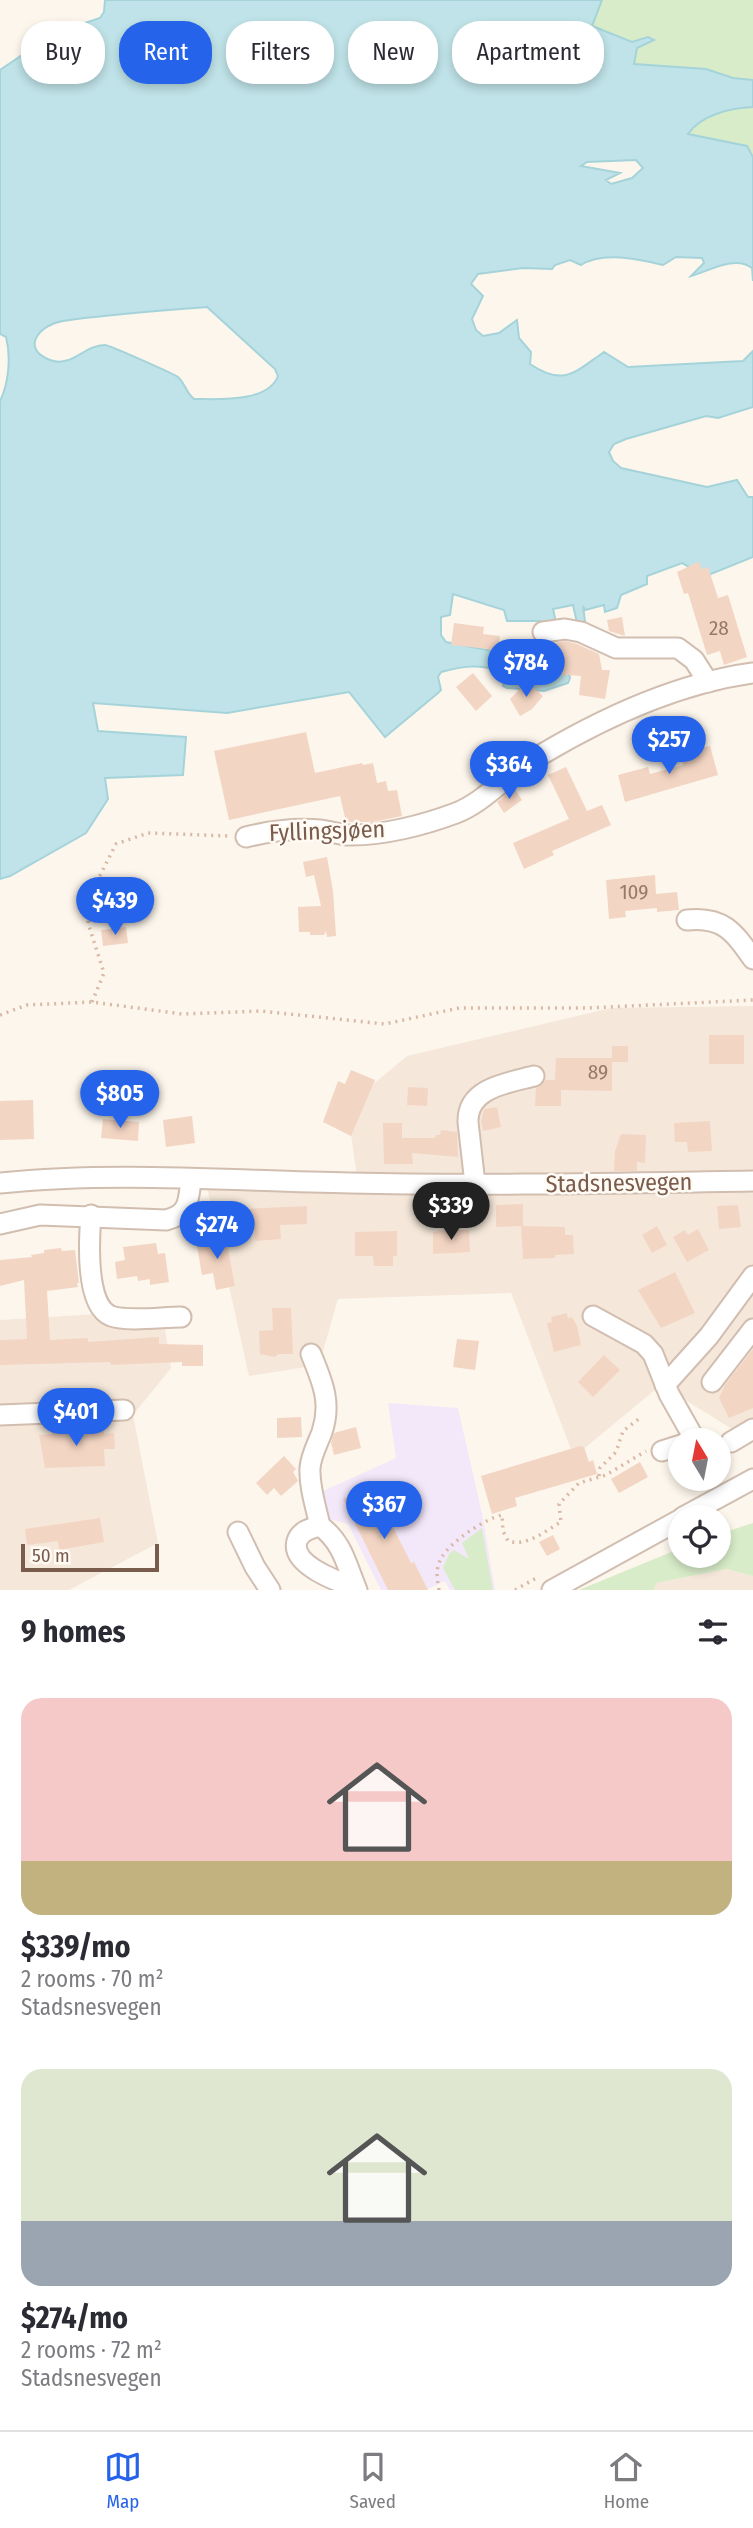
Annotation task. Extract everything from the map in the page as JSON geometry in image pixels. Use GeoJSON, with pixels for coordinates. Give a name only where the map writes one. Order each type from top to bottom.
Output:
{"type":"FeatureCollection","features":[{"type":"Feature","properties":{"kind":"street"},"geometry":{"type":"LineString","coordinates":[[542,632],[565,629],[581,632],[616,649],[678,648],[694,660],[708,682]]}},
{"type":"Feature","properties":{"kind":"street","name":"Fyllingsjøen"},"geometry":{"type":"LineString","coordinates":[[246,837],[299,830],[347,835],[373,833],[460,812],[570,737],[601,722],[672,693],[708,682],[750,679]]}},
{"type":"Feature","properties":{"kind":"street"},"geometry":{"type":"LineString","coordinates":[[687,920],[711,920],[726,926],[753,958]]}},
{"type":"Feature","properties":{"kind":"street"},"geometry":{"type":"LineString","coordinates":[[475,1184],[467,1112],[471,1104],[488,1090],[534,1076]]}},
{"type":"Feature","properties":{"kind":"street","name":"Stadsnesvegen"},"geometry":{"type":"LineString","coordinates":[[0,1183],[98,1177],[475,1184],[753,1181]]}},
{"type":"Feature","properties":{"kind":"street"},"geometry":{"type":"LineString","coordinates":[[0,1224],[40,1215],[166,1220],[182,1214],[186,1208],[191,1180]]}},
{"type":"Feature","properties":{"kind":"street"},"geometry":{"type":"LineString","coordinates":[[91,1215],[89,1248],[95,1299],[99,1308],[114,1317],[181,1317]]}},
{"type":"Feature","properties":{"kind":"street"},"geometry":{"type":"LineString","coordinates":[[665,1385],[709,1336],[753,1276]]}},
{"type":"Feature","properties":{"kind":"street"},"geometry":{"type":"LineString","coordinates":[[593,1316],[644,1343],[653,1354],[665,1385],[688,1428]]}},
{"type":"Feature","properties":{"kind":"street"},"geometry":{"type":"LineString","coordinates":[[712,1382],[753,1329]]}},
{"type":"Feature","properties":{"kind":"street"},"geometry":{"type":"LineString","coordinates":[[311,1354],[328,1408],[310,1468],[320,1526],[337,1542],[351,1569],[356,1589],[327,1585],[298,1553],[297,1539],[303,1532],[320,1526]]}},
{"type":"Feature","properties":{"kind":"street"},"geometry":{"type":"LineString","coordinates":[[0,1415],[124,1410]]}},
{"type":"Feature","properties":{"kind":"street"},"geometry":{"type":"LineString","coordinates":[[732,1441],[753,1429]]}},
{"type":"Feature","properties":{"kind":"street"},"geometry":{"type":"LineString","coordinates":[[662,1451],[668,1449]]}},
{"type":"Feature","properties":{"kind":"street"},"geometry":{"type":"LineString","coordinates":[[732,1484],[753,1479]]}},
{"type":"Feature","properties":{"kind":"street"},"geometry":{"type":"LineString","coordinates":[[698,1505],[714,1491]]}},
{"type":"Feature","properties":{"kind":"street"},"geometry":{"type":"LineString","coordinates":[[552,1590],[668,1526]]}},
{"type":"Feature","properties":{"kind":"street"},"geometry":{"type":"LineString","coordinates":[[239,1532],[255,1567],[270,1590]]}},
{"type":"Feature","properties":{"kind":"path"},"geometry":{"type":"LineString","coordinates":[[92,1002],[104,973],[88,923],[92,891],[116,844],[148,833],[246,837]]}},
{"type":"Feature","properties":{"kind":"path"},"geometry":{"type":"LineString","coordinates":[[0,1015],[27,1005],[92,1002],[182,1014],[261,1011],[385,1024],[459,1008],[588,1008],[753,1000]]}},
{"type":"Feature","properties":{"kind":"path"},"geometry":{"type":"LineString","coordinates":[[599,1477],[600,1468],[617,1452],[623,1431],[640,1418]]}},
{"type":"Feature","properties":{"kind":"path"},"geometry":{"type":"LineString","coordinates":[[439,1590],[436,1572],[441,1558],[447,1550],[488,1518],[502,1515],[503,1531],[508,1541],[516,1544],[526,1542],[561,1522],[559,1504],[579,1483],[606,1475],[643,1451],[662,1451]]}},
{"type":"Feature","properties":{"kind":"shaded area"},"geometry":{"type":"Polygon","coordinates":[[[753,1006],[753,1432],[745,1437],[661,1385],[574,1457],[511,1293],[338,1299],[319,1365],[249,1376],[204,1174],[358,1184],[347,1106],[407,1056],[611,1008],[753,1006]]]}},
{"type":"Feature","properties":{"kind":"shaded area"},"geometry":{"type":"Polygon","coordinates":[[[162,1310],[171,1368],[133,1415],[158,1543],[69,1590],[0,1590],[0,1320],[162,1310]]]}},
{"type":"Feature","properties":{"kind":"shaded area"},"geometry":{"type":"Polygon","coordinates":[[[388,1403],[458,1408],[483,1518],[495,1590],[450,1590],[445,1581],[426,1590],[381,1590],[348,1524],[325,1518],[319,1493],[396,1458],[388,1403]]]}},
{"type":"Feature","properties":{"kind":"shaded area"},"geometry":{"type":"Polygon","coordinates":[[[726,1569],[753,1576],[753,1590],[654,1590],[656,1583],[726,1569]]]}},
{"type":"Feature","properties":{"kind":"green space"},"geometry":{"type":"Polygon","coordinates":[[[602,0],[753,0],[753,80],[733,78],[706,69],[634,64],[637,48],[653,40],[648,37],[632,42],[604,31],[604,21],[593,21],[602,0]]]}},
{"type":"Feature","properties":{"kind":"green space"},"geometry":{"type":"Polygon","coordinates":[[[742,107],[753,107],[753,157],[687,135],[705,119],[742,107]]]}},
{"type":"Feature","properties":{"kind":"green space"},"geometry":{"type":"Polygon","coordinates":[[[753,1523],[753,1576],[726,1569],[656,1583],[654,1590],[579,1590],[668,1553],[668,1568],[731,1568],[731,1530],[753,1523]]]}},
{"type":"Feature","properties":{"kind":"green space"},"geometry":{"type":"Polygon","coordinates":[[[482,1528],[493,1590],[455,1590],[443,1568],[449,1554],[454,1550],[469,1559],[462,1543],[482,1528]]]}},
{"type":"Feature","properties":{"kind":"water"},"geometry":{"type":"Polygon","coordinates":[[[105,0],[602,0],[594,21],[452,21],[452,84],[604,84],[604,31],[632,42],[648,37],[654,40],[637,48],[634,64],[706,69],[733,78],[753,80],[753,107],[708,117],[688,134],[747,146],[753,157],[753,281],[752,268],[745,264],[722,265],[691,276],[704,263],[702,258],[676,257],[663,265],[610,257],[581,265],[570,260],[555,265],[552,269],[523,268],[478,274],[471,284],[483,296],[472,319],[476,330],[483,336],[499,333],[517,320],[519,338],[531,352],[530,364],[552,375],[561,376],[577,371],[604,352],[628,367],[743,361],[753,351],[753,407],[718,418],[706,416],[626,439],[614,444],[609,452],[613,461],[621,468],[707,487],[737,480],[748,497],[753,497],[753,557],[706,576],[682,563],[647,576],[647,584],[621,595],[617,608],[605,612],[604,605],[585,610],[583,606],[586,629],[578,627],[573,605],[553,609],[557,627],[542,628],[541,621],[507,621],[504,610],[453,594],[450,615],[441,617],[441,635],[446,642],[523,657],[546,653],[569,674],[568,683],[544,691],[507,688],[503,686],[500,671],[484,667],[457,668],[441,672],[438,677],[441,690],[385,737],[349,692],[227,713],[93,703],[98,731],[186,737],[183,775],[105,778],[108,799],[86,833],[0,879],[0,401],[9,361],[6,337],[0,334],[0,70],[21,56],[21,84],[105,84],[105,21],[91,21],[100,18],[104,12],[105,0]],[[636,160],[587,162],[581,166],[620,173],[606,180],[611,184],[632,178],[643,168],[636,160]],[[207,307],[63,321],[41,331],[35,343],[41,355],[58,362],[72,359],[91,348],[109,346],[178,377],[194,399],[241,398],[264,391],[278,376],[275,369],[207,307]]]}},
{"type":"Feature","properties":{"kind":"building"},"geometry":{"type":"Polygon","coordinates":[[[698,562],[702,569],[708,567],[718,598],[728,595],[747,657],[724,665],[720,651],[707,655],[688,593],[684,594],[677,572],[698,562]]]}},
{"type":"Feature","properties":{"kind":"building"},"geometry":{"type":"Polygon","coordinates":[[[622,617],[625,636],[609,631],[607,620],[622,617]]]}},
{"type":"Feature","properties":{"kind":"building"},"geometry":{"type":"Polygon","coordinates":[[[454,623],[484,627],[483,634],[500,636],[498,650],[451,645],[454,623]]]}},
{"type":"Feature","properties":{"kind":"building"},"geometry":{"type":"Polygon","coordinates":[[[565,641],[599,654],[602,670],[610,670],[605,699],[579,695],[581,676],[541,673],[542,659],[551,659],[548,644],[565,641]]]}},
{"type":"Feature","properties":{"kind":"building"},"geometry":{"type":"Polygon","coordinates":[[[473,673],[492,696],[476,711],[456,687],[473,673]]]}},
{"type":"Feature","properties":{"kind":"building"},"geometry":{"type":"Polygon","coordinates":[[[527,682],[543,696],[532,709],[520,716],[510,699],[527,682]]]}},
{"type":"Feature","properties":{"kind":"building"},"geometry":{"type":"Polygon","coordinates":[[[306,732],[315,773],[373,763],[377,783],[386,781],[388,791],[397,790],[402,816],[373,822],[346,822],[340,796],[229,820],[214,751],[306,732]]]}},
{"type":"Feature","properties":{"kind":"building"},"geometry":{"type":"Polygon","coordinates":[[[710,746],[718,775],[625,802],[618,775],[648,767],[650,774],[683,765],[681,758],[697,753],[696,749],[710,746]]]}},
{"type":"Feature","properties":{"kind":"building"},"geometry":{"type":"Polygon","coordinates":[[[566,767],[587,811],[602,805],[611,825],[552,851],[554,855],[524,869],[513,843],[569,819],[548,775],[566,767]]]}},
{"type":"Feature","properties":{"kind":"building"},"geometry":{"type":"Polygon","coordinates":[[[514,788],[522,800],[504,813],[497,802],[514,788]]]}},
{"type":"Feature","properties":{"kind":"building"},"geometry":{"type":"Polygon","coordinates":[[[327,857],[333,891],[336,936],[327,937],[326,931],[324,935],[299,932],[298,907],[321,906],[314,875],[306,877],[303,862],[327,857]]]}},
{"type":"Feature","properties":{"kind":"building"},"geometry":{"type":"Polygon","coordinates":[[[655,875],[656,894],[677,892],[679,910],[657,912],[657,908],[625,911],[626,917],[609,919],[606,880],[655,875]]]}},
{"type":"Feature","properties":{"kind":"building"},"geometry":{"type":"Polygon","coordinates":[[[126,927],[128,943],[103,946],[101,930],[126,927]]]}},
{"type":"Feature","properties":{"kind":"building"},"geometry":{"type":"Polygon","coordinates":[[[709,1035],[744,1035],[744,1064],[709,1064],[709,1035]]]}},
{"type":"Feature","properties":{"kind":"building"},"geometry":{"type":"Polygon","coordinates":[[[612,1046],[628,1046],[628,1062],[612,1062],[612,1091],[561,1090],[561,1106],[535,1106],[536,1088],[545,1080],[555,1080],[556,1058],[612,1058],[612,1046]]]}},
{"type":"Feature","properties":{"kind":"building"},"geometry":{"type":"Polygon","coordinates":[[[351,1070],[375,1080],[351,1136],[323,1122],[338,1081],[345,1084],[351,1070]]]}},
{"type":"Feature","properties":{"kind":"building"},"geometry":{"type":"Polygon","coordinates":[[[408,1087],[428,1088],[427,1106],[407,1105],[408,1087]]]}},
{"type":"Feature","properties":{"kind":"building"},"geometry":{"type":"Polygon","coordinates":[[[33,1100],[34,1139],[0,1140],[0,1101],[33,1100]]]}},
{"type":"Feature","properties":{"kind":"building"},"geometry":{"type":"Polygon","coordinates":[[[497,1107],[501,1127],[483,1131],[481,1121],[484,1109],[497,1107]]]}},
{"type":"Feature","properties":{"kind":"building"},"geometry":{"type":"Polygon","coordinates":[[[192,1116],[195,1143],[166,1147],[163,1120],[192,1116]]]}},
{"type":"Feature","properties":{"kind":"building"},"geometry":{"type":"Polygon","coordinates":[[[103,1119],[139,1122],[138,1141],[101,1138],[103,1119]]]}},
{"type":"Feature","properties":{"kind":"building"},"geometry":{"type":"Polygon","coordinates":[[[710,1121],[712,1151],[688,1152],[687,1142],[675,1142],[674,1123],[710,1121]]]}},
{"type":"Feature","properties":{"kind":"building"},"geometry":{"type":"Polygon","coordinates":[[[383,1123],[402,1123],[402,1138],[435,1138],[440,1135],[441,1130],[457,1132],[458,1157],[412,1153],[413,1164],[384,1164],[383,1123]]]}},
{"type":"Feature","properties":{"kind":"building"},"geometry":{"type":"Polygon","coordinates":[[[621,1134],[646,1135],[645,1163],[637,1162],[637,1171],[614,1171],[615,1151],[621,1134]]]}},
{"type":"Feature","properties":{"kind":"building"},"geometry":{"type":"Polygon","coordinates":[[[523,1204],[523,1226],[565,1227],[565,1235],[573,1235],[574,1254],[555,1255],[555,1258],[523,1259],[521,1226],[496,1227],[496,1205],[523,1204]]]}},
{"type":"Feature","properties":{"kind":"building"},"geometry":{"type":"Polygon","coordinates":[[[738,1205],[741,1227],[719,1229],[717,1206],[738,1205]]]}},
{"type":"Feature","properties":{"kind":"building"},"geometry":{"type":"Polygon","coordinates":[[[307,1206],[307,1224],[280,1225],[281,1239],[255,1241],[254,1224],[245,1224],[244,1209],[307,1206]]]}},
{"type":"Feature","properties":{"kind":"building"},"geometry":{"type":"Polygon","coordinates":[[[657,1226],[667,1245],[652,1253],[642,1235],[657,1226]]]}},
{"type":"Feature","properties":{"kind":"building"},"geometry":{"type":"Polygon","coordinates":[[[698,1229],[709,1250],[687,1262],[673,1237],[685,1230],[688,1235],[698,1229]]]}},
{"type":"Feature","properties":{"kind":"building"},"geometry":{"type":"Polygon","coordinates":[[[469,1230],[470,1252],[433,1254],[433,1232],[469,1230]]]}},
{"type":"Feature","properties":{"kind":"building"},"geometry":{"type":"Polygon","coordinates":[[[397,1231],[397,1256],[393,1256],[393,1266],[374,1266],[373,1256],[355,1256],[355,1232],[397,1231]]]}},
{"type":"Feature","properties":{"kind":"building"},"geometry":{"type":"Polygon","coordinates":[[[225,1233],[235,1286],[216,1290],[213,1273],[202,1275],[197,1246],[208,1244],[206,1236],[225,1233]]]}},
{"type":"Feature","properties":{"kind":"building"},"geometry":{"type":"Polygon","coordinates":[[[156,1243],[158,1254],[165,1253],[169,1282],[150,1285],[150,1279],[138,1281],[137,1276],[117,1279],[115,1262],[125,1260],[123,1247],[156,1243]]]}},
{"type":"Feature","properties":{"kind":"building"},"geometry":{"type":"Polygon","coordinates":[[[61,1248],[62,1251],[75,1250],[79,1283],[78,1287],[47,1291],[50,1340],[88,1338],[88,1342],[159,1337],[159,1344],[203,1345],[203,1366],[182,1366],[182,1362],[0,1365],[0,1340],[27,1339],[24,1280],[0,1286],[0,1260],[32,1257],[31,1255],[44,1253],[44,1250],[61,1248]]]}},
{"type":"Feature","properties":{"kind":"building"},"geometry":{"type":"Polygon","coordinates":[[[675,1272],[695,1313],[661,1328],[638,1290],[675,1272]]]}},
{"type":"Feature","properties":{"kind":"building"},"geometry":{"type":"Polygon","coordinates":[[[272,1308],[291,1308],[293,1354],[278,1354],[275,1357],[260,1354],[259,1331],[273,1330],[272,1308]]]}},
{"type":"Feature","properties":{"kind":"building"},"geometry":{"type":"Polygon","coordinates":[[[567,1313],[568,1318],[572,1317],[577,1326],[581,1345],[554,1352],[547,1323],[552,1322],[551,1317],[567,1313]]]}},
{"type":"Feature","properties":{"kind":"building"},"geometry":{"type":"Polygon","coordinates":[[[457,1339],[479,1341],[475,1370],[453,1367],[457,1339]]]}},
{"type":"Feature","properties":{"kind":"building"},"geometry":{"type":"Polygon","coordinates":[[[753,1349],[753,1408],[729,1418],[719,1398],[725,1385],[753,1349]]]}},
{"type":"Feature","properties":{"kind":"building"},"geometry":{"type":"Polygon","coordinates":[[[604,1355],[620,1370],[593,1397],[578,1382],[604,1355]]]}},
{"type":"Feature","properties":{"kind":"building"},"geometry":{"type":"Polygon","coordinates":[[[301,1417],[302,1437],[277,1438],[277,1418],[301,1417]]]}},
{"type":"Feature","properties":{"kind":"building"},"geometry":{"type":"Polygon","coordinates":[[[356,1427],[361,1448],[334,1455],[331,1443],[334,1433],[356,1427]]]}},
{"type":"Feature","properties":{"kind":"building"},"geometry":{"type":"Polygon","coordinates":[[[104,1428],[104,1434],[114,1433],[115,1449],[104,1449],[105,1466],[45,1468],[39,1435],[52,1434],[52,1430],[104,1428]]]}},
{"type":"Feature","properties":{"kind":"building"},"geometry":{"type":"Polygon","coordinates":[[[584,1447],[589,1462],[593,1460],[597,1474],[515,1498],[517,1506],[492,1514],[481,1476],[584,1447]]]}},
{"type":"Feature","properties":{"kind":"building"},"geometry":{"type":"Polygon","coordinates":[[[284,1456],[296,1469],[293,1472],[298,1481],[281,1496],[274,1488],[267,1495],[256,1483],[284,1456]]]}},
{"type":"Feature","properties":{"kind":"building"},"geometry":{"type":"Polygon","coordinates":[[[640,1462],[648,1477],[619,1493],[611,1479],[640,1462]]]}},
{"type":"Feature","properties":{"kind":"building"},"geometry":{"type":"Polygon","coordinates":[[[381,1486],[391,1506],[384,1509],[428,1590],[388,1590],[343,1499],[358,1492],[360,1496],[381,1486]]]}},
{"type":"Feature","properties":{"kind":"building"},"geometry":{"type":"Polygon","coordinates":[[[100,1518],[104,1542],[59,1550],[58,1541],[27,1545],[25,1529],[100,1518]]]}},
{"type":"Feature","properties":{"kind":"building"},"geometry":{"type":"Polygon","coordinates":[[[553,1535],[560,1549],[547,1556],[539,1542],[553,1535]]]}}]}
